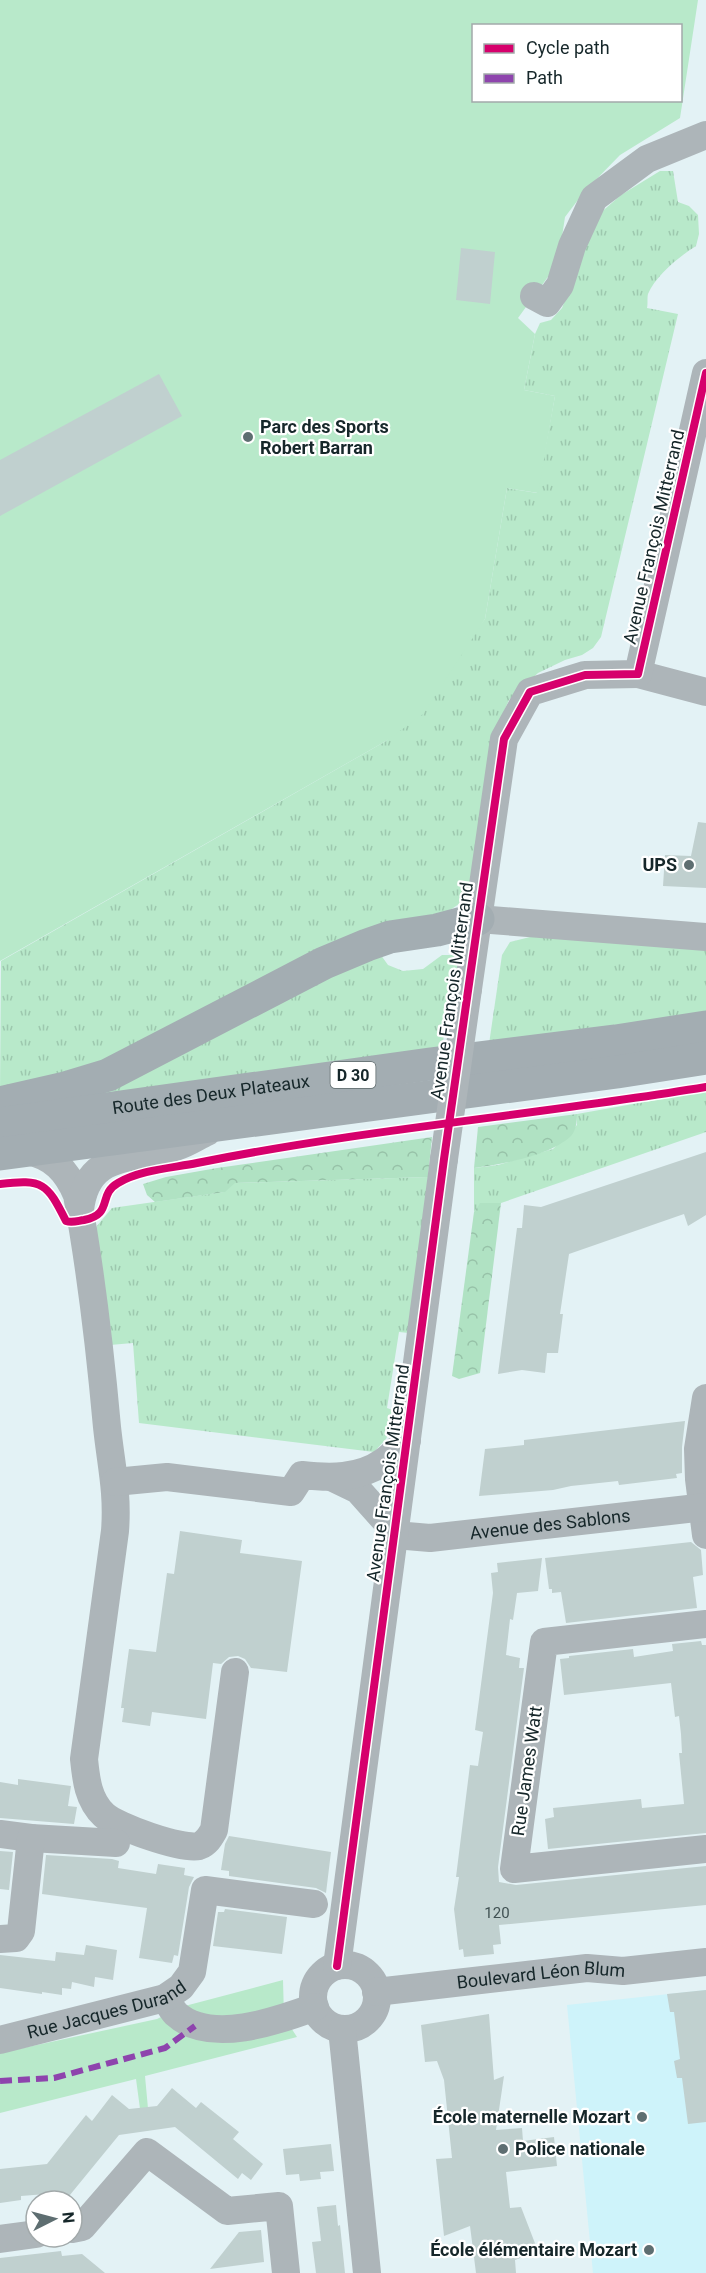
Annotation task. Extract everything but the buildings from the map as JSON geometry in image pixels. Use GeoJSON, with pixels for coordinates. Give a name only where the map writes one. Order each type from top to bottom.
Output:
{"type":"FeatureCollection","features":[{"type":"Feature","properties":{"kind":"main road"},"geometry":{"type":"LineString","coordinates":[[0,1103],[108,1075],[324,963],[367,945],[390,937],[437,930],[478,919]]}},
{"type":"Feature","properties":{"kind":"main road","name":"Route des Deux Plateaux"},"geometry":{"type":"LineString","coordinates":[[0,1124],[706,1027]]}},
{"type":"Feature","properties":{"kind":"main road","name":"Route des Deux Plateaux"},"geometry":{"type":"LineString","coordinates":[[14,1153],[706,1058]]}},
{"type":"Feature","properties":{"kind":"street"},"geometry":{"type":"LineString","coordinates":[[534,296],[546,303],[560,285],[572,246],[594,198],[647,159],[706,134]]}},
{"type":"Feature","properties":{"kind":"street","name":"Avenue François Mitterrand"},"geometry":{"type":"LineString","coordinates":[[337,1966],[444,1159],[504,739],[530,692],[585,675],[638,674],[706,373]]}},
{"type":"Feature","properties":{"kind":"street"},"geometry":{"type":"LineString","coordinates":[[638,674],[706,692]]}},
{"type":"Feature","properties":{"kind":"street"},"geometry":{"type":"LineString","coordinates":[[478,919],[706,937]]}},
{"type":"Feature","properties":{"kind":"street"},"geometry":{"type":"LineString","coordinates":[[80,1210],[81,1194],[85,1186],[92,1174],[104,1165],[118,1159],[180,1146],[219,1125]]}},
{"type":"Feature","properties":{"kind":"street"},"geometry":{"type":"LineString","coordinates":[[14,1153],[47,1157],[60,1167],[73,1185],[80,1210],[99,1348],[117,1503],[84,1760],[86,1780],[92,1800],[104,1815],[149,1836],[183,1845],[198,1846],[207,1841],[214,1830],[235,1672]]}},
{"type":"Feature","properties":{"kind":"street"},"geometry":{"type":"LineString","coordinates":[[705,1517],[699,1479],[698,1449],[706,1398]]}},
{"type":"Feature","properties":{"kind":"street"},"geometry":{"type":"LineString","coordinates":[[331,1478],[371,1468],[383,1462],[407,1440]]}},
{"type":"Feature","properties":{"kind":"street"},"geometry":{"type":"LineString","coordinates":[[116,1482],[167,1478],[291,1492],[302,1475],[331,1478],[358,1490],[395,1531]]}},
{"type":"Feature","properties":{"kind":"street","name":"Avenue des Sablons"},"geometry":{"type":"LineString","coordinates":[[395,1531],[430,1538],[705,1517]]}},
{"type":"Feature","properties":{"kind":"street","name":"Rue James Watt"},"geometry":{"type":"LineString","coordinates":[[706,1624],[544,1642],[514,1869],[706,1849]]}},
{"type":"Feature","properties":{"kind":"street"},"geometry":{"type":"LineString","coordinates":[[0,1833],[31,1838],[116,1843]]}},
{"type":"Feature","properties":{"kind":"street"},"geometry":{"type":"LineString","coordinates":[[0,1939],[16,1938],[21,1931],[31,1838]]}},
{"type":"Feature","properties":{"kind":"street","name":"Rue Jacques Durand"},"geometry":{"type":"LineString","coordinates":[[0,2040],[165,1998],[181,1987],[192,1972],[205,1890],[198,1846]]}},
{"type":"Feature","properties":{"kind":"street"},"geometry":{"type":"LineString","coordinates":[[205,1890],[314,1904]]}},
{"type":"Feature","properties":{"kind":"street","name":"Boulevard Léon Blum"},"geometry":{"type":"LineString","coordinates":[[376,1992],[587,1968],[623,1971],[706,1962]]}},
{"type":"Feature","properties":{"kind":"street"},"geometry":{"type":"LineString","coordinates":[[337,1966],[358,1968],[366,1973],[376,1992],[376,2001],[368,2018],[360,2025],[342,2029],[324,2021],[315,2007],[313,1994],[315,1984],[328,1970],[337,1966]]}},
{"type":"Feature","properties":{"kind":"street"},"geometry":{"type":"LineString","coordinates":[[165,1998],[175,2013],[195,2026],[209,2029],[231,2030],[292,2016],[315,2007]]}},
{"type":"Feature","properties":{"kind":"street"},"geometry":{"type":"LineString","coordinates":[[342,2029],[367,2273]]}},
{"type":"Feature","properties":{"kind":"street"},"geometry":{"type":"LineString","coordinates":[[84,2225],[147,2152],[227,2211],[279,2206],[286,2273]]}},
{"type":"Feature","properties":{"kind":"street"},"geometry":{"type":"LineString","coordinates":[[0,2239],[24,2236]]}},
{"type":"Feature","properties":{"kind":"shaded area","name":"École maternelle Mozart"},"geometry":{"type":"Polygon","coordinates":[[[706,1990],[706,2273],[593,2273],[567,2005],[706,1990]]]}},
{"type":"Feature","properties":{"kind":"green space","name":"Parc des Sports Robert Barran"},"geometry":{"type":"Polygon","coordinates":[[[0,0],[698,0],[680,118],[620,155],[584,192],[565,217],[558,263],[518,318],[535,334],[524,390],[555,396],[538,493],[507,488],[485,619],[423,714],[386,741],[0,961],[0,0]]]}},
{"type":"Feature","properties":{"kind":"green space"},"geometry":{"type":"Polygon","coordinates":[[[660,171],[673,171],[678,202],[689,206],[698,215],[699,234],[696,246],[662,273],[648,294],[647,308],[678,314],[601,637],[593,648],[582,655],[565,660],[538,673],[509,700],[493,736],[472,881],[462,902],[441,916],[105,1067],[0,1092],[1,961],[386,741],[485,619],[507,488],[537,493],[555,396],[524,390],[535,334],[540,323],[551,320],[562,308],[598,215],[621,195],[660,171]]]}},
{"type":"Feature","properties":{"kind":"green space"},"geometry":{"type":"Polygon","coordinates":[[[538,935],[706,943],[706,1013],[489,1044],[502,955],[510,942],[538,935]]]}},
{"type":"Feature","properties":{"kind":"green space"},"geometry":{"type":"Polygon","coordinates":[[[378,951],[388,965],[403,971],[423,969],[442,955],[461,955],[458,991],[452,992],[441,1052],[94,1096],[378,951]]]}},
{"type":"Feature","properties":{"kind":"green space"},"geometry":{"type":"Polygon","coordinates":[[[706,1091],[706,1132],[501,1203],[480,1204],[474,1212],[474,1168],[498,1165],[553,1149],[577,1125],[577,1114],[706,1091]]]}},
{"type":"Feature","properties":{"kind":"green space"},"geometry":{"type":"Polygon","coordinates":[[[577,1114],[576,1126],[571,1136],[551,1149],[525,1158],[474,1168],[478,1127],[577,1114]]]}},
{"type":"Feature","properties":{"kind":"green space"},"geometry":{"type":"Polygon","coordinates":[[[432,1137],[428,1177],[235,1183],[225,1192],[155,1202],[147,1195],[143,1184],[166,1177],[217,1168],[432,1137]]]}},
{"type":"Feature","properties":{"kind":"green space"},"geometry":{"type":"Polygon","coordinates":[[[428,1177],[409,1333],[399,1332],[387,1408],[398,1412],[386,1439],[374,1452],[139,1423],[133,1343],[110,1345],[96,1227],[112,1208],[224,1192],[234,1183],[428,1177]]]}},
{"type":"Feature","properties":{"kind":"green space"},"geometry":{"type":"Polygon","coordinates":[[[480,1203],[501,1203],[480,1373],[459,1379],[452,1376],[474,1212],[480,1203]]]}},
{"type":"Feature","properties":{"kind":"green space"},"geometry":{"type":"Polygon","coordinates":[[[283,1980],[284,2017],[297,2037],[145,2076],[150,2130],[143,2131],[136,2079],[0,2113],[0,2053],[157,2019],[181,2007],[283,1980]]]}},
{"type":"Feature","properties":{"kind":"marked path"},"geometry":{"type":"LineString","coordinates":[[0,2081],[54,2078],[165,2048],[195,2026]]}},
{"type":"Feature","properties":{"kind":"cycle path"},"geometry":{"type":"LineString","coordinates":[[337,1966],[444,1159],[504,739],[530,692],[585,675],[638,674],[706,373]]}},
{"type":"Feature","properties":{"kind":"cycle path"},"geometry":{"type":"LineString","coordinates":[[0,1184],[26,1182],[42,1186],[54,1198],[66,1221],[75,1222],[99,1213],[108,1193],[118,1183],[156,1170],[387,1131],[706,1087]]}},
{"type":"Feature","properties":{"kind":"place","name":"Parc des Sports Robert Barran"},"geometry":{"type":"Point","coordinates":[248,437]}},
{"type":"Feature","properties":{"kind":"place","name":"UPS"},"geometry":{"type":"Point","coordinates":[689,865]}},
{"type":"Feature","properties":{"kind":"place","name":"École maternelle Mozart"},"geometry":{"type":"Point","coordinates":[642,2117]}},
{"type":"Feature","properties":{"kind":"place","name":"Police nationale"},"geometry":{"type":"Point","coordinates":[503,2149]}},
{"type":"Feature","properties":{"kind":"place","name":"École élémentaire Mozart"},"geometry":{"type":"Point","coordinates":[649,2250]}}]}
